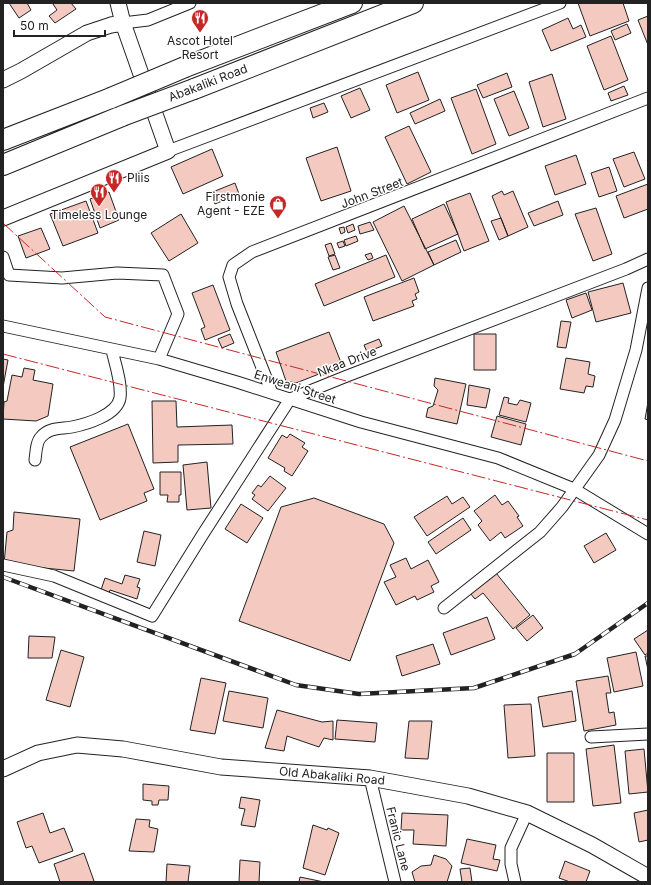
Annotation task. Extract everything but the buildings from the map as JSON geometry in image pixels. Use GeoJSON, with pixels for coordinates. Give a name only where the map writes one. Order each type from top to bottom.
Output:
{"type":"FeatureCollection","features":[{"type":"Feature","properties":{"kind":"highway","name":"Abakaliki Road"},"geometry":{"type":"LineString","coordinates":[[3,140],[111,98],[185,67],[352,3]]}},
{"type":"Feature","properties":{"kind":"highway","name":"Abakaliki Road"},"geometry":{"type":"LineString","coordinates":[[3,166],[122,116],[413,3]]}},
{"type":"Feature","properties":{"kind":"main road"},"geometry":{"type":"LineString","coordinates":[[3,218],[168,151],[123,23],[118,3]]}},
{"type":"Feature","properties":{"kind":"main road"},"geometry":{"type":"LineString","coordinates":[[3,80],[21,72],[87,33],[111,25],[123,23]]}},
{"type":"Feature","properties":{"kind":"main road","name":"Old Abakaliki Road"},"geometry":{"type":"LineString","coordinates":[[3,769],[38,753],[77,745],[123,749],[221,767],[370,778],[468,796],[527,813],[592,845],[648,877]]}},
{"type":"Feature","properties":{"kind":"street"},"geometry":{"type":"LineString","coordinates":[[123,23],[148,20],[190,3]]}},
{"type":"Feature","properties":{"kind":"street"},"geometry":{"type":"LineString","coordinates":[[168,151],[560,3]]}},
{"type":"Feature","properties":{"kind":"street","name":"John Street"},"geometry":{"type":"LineString","coordinates":[[272,393],[237,304],[230,277],[233,265],[252,252],[648,98]]}},
{"type":"Feature","properties":{"kind":"street"},"geometry":{"type":"LineString","coordinates":[[3,257],[9,275],[62,278],[117,273],[163,276],[178,314],[159,359]]}},
{"type":"Feature","properties":{"kind":"street","name":"Nkaa Drive"},"geometry":{"type":"LineString","coordinates":[[290,399],[626,269],[648,259]]}},
{"type":"Feature","properties":{"kind":"street"},"geometry":{"type":"LineString","coordinates":[[444,608],[540,532],[562,507],[600,455],[615,420],[636,350],[648,288]]}},
{"type":"Feature","properties":{"kind":"street","name":"Enweani Street"},"geometry":{"type":"LineString","coordinates":[[3,326],[159,359],[361,422],[498,458],[574,489],[648,534]]}},
{"type":"Feature","properties":{"kind":"street"},"geometry":{"type":"LineString","coordinates":[[35,460],[37,446],[41,436],[50,430],[70,428],[106,416],[115,408],[120,399],[119,385],[112,350]]}},
{"type":"Feature","properties":{"kind":"street"},"geometry":{"type":"LineString","coordinates":[[3,565],[54,576],[152,616],[290,399]]}},
{"type":"Feature","properties":{"kind":"street"},"geometry":{"type":"LineString","coordinates":[[591,737],[648,734]]}},
{"type":"Feature","properties":{"kind":"street","name":"Franic Lane"},"geometry":{"type":"LineString","coordinates":[[370,778],[395,882]]}},
{"type":"Feature","properties":{"kind":"street"},"geometry":{"type":"LineString","coordinates":[[515,882],[511,864],[511,848],[527,813]]}},
{"type":"Feature","properties":{"kind":"railway"},"geometry":{"type":"LineString","coordinates":[[3,577],[296,685],[359,694],[474,688],[575,654],[648,603]]}},
{"type":"Feature","properties":{"kind":"power"},"geometry":{"type":"LineString","coordinates":[[3,223],[105,317],[648,461]]}},
{"type":"Feature","properties":{"kind":"power"},"geometry":{"type":"LineString","coordinates":[[3,354],[648,520]]}},
{"type":"Feature","properties":{"kind":"place","name":"Ascot Hotel Resort"},"geometry":{"type":"Point","coordinates":[200,33]}},
{"type":"Feature","properties":{"kind":"place","name":"Pliis"},"geometry":{"type":"Point","coordinates":[114,193]}},
{"type":"Feature","properties":{"kind":"place","name":"Timeless Lounge"},"geometry":{"type":"Point","coordinates":[99,207]}},
{"type":"Feature","properties":{"kind":"place","name":"Firstmonie Agent - EZE"},"geometry":{"type":"Point","coordinates":[278,219]}}]}
